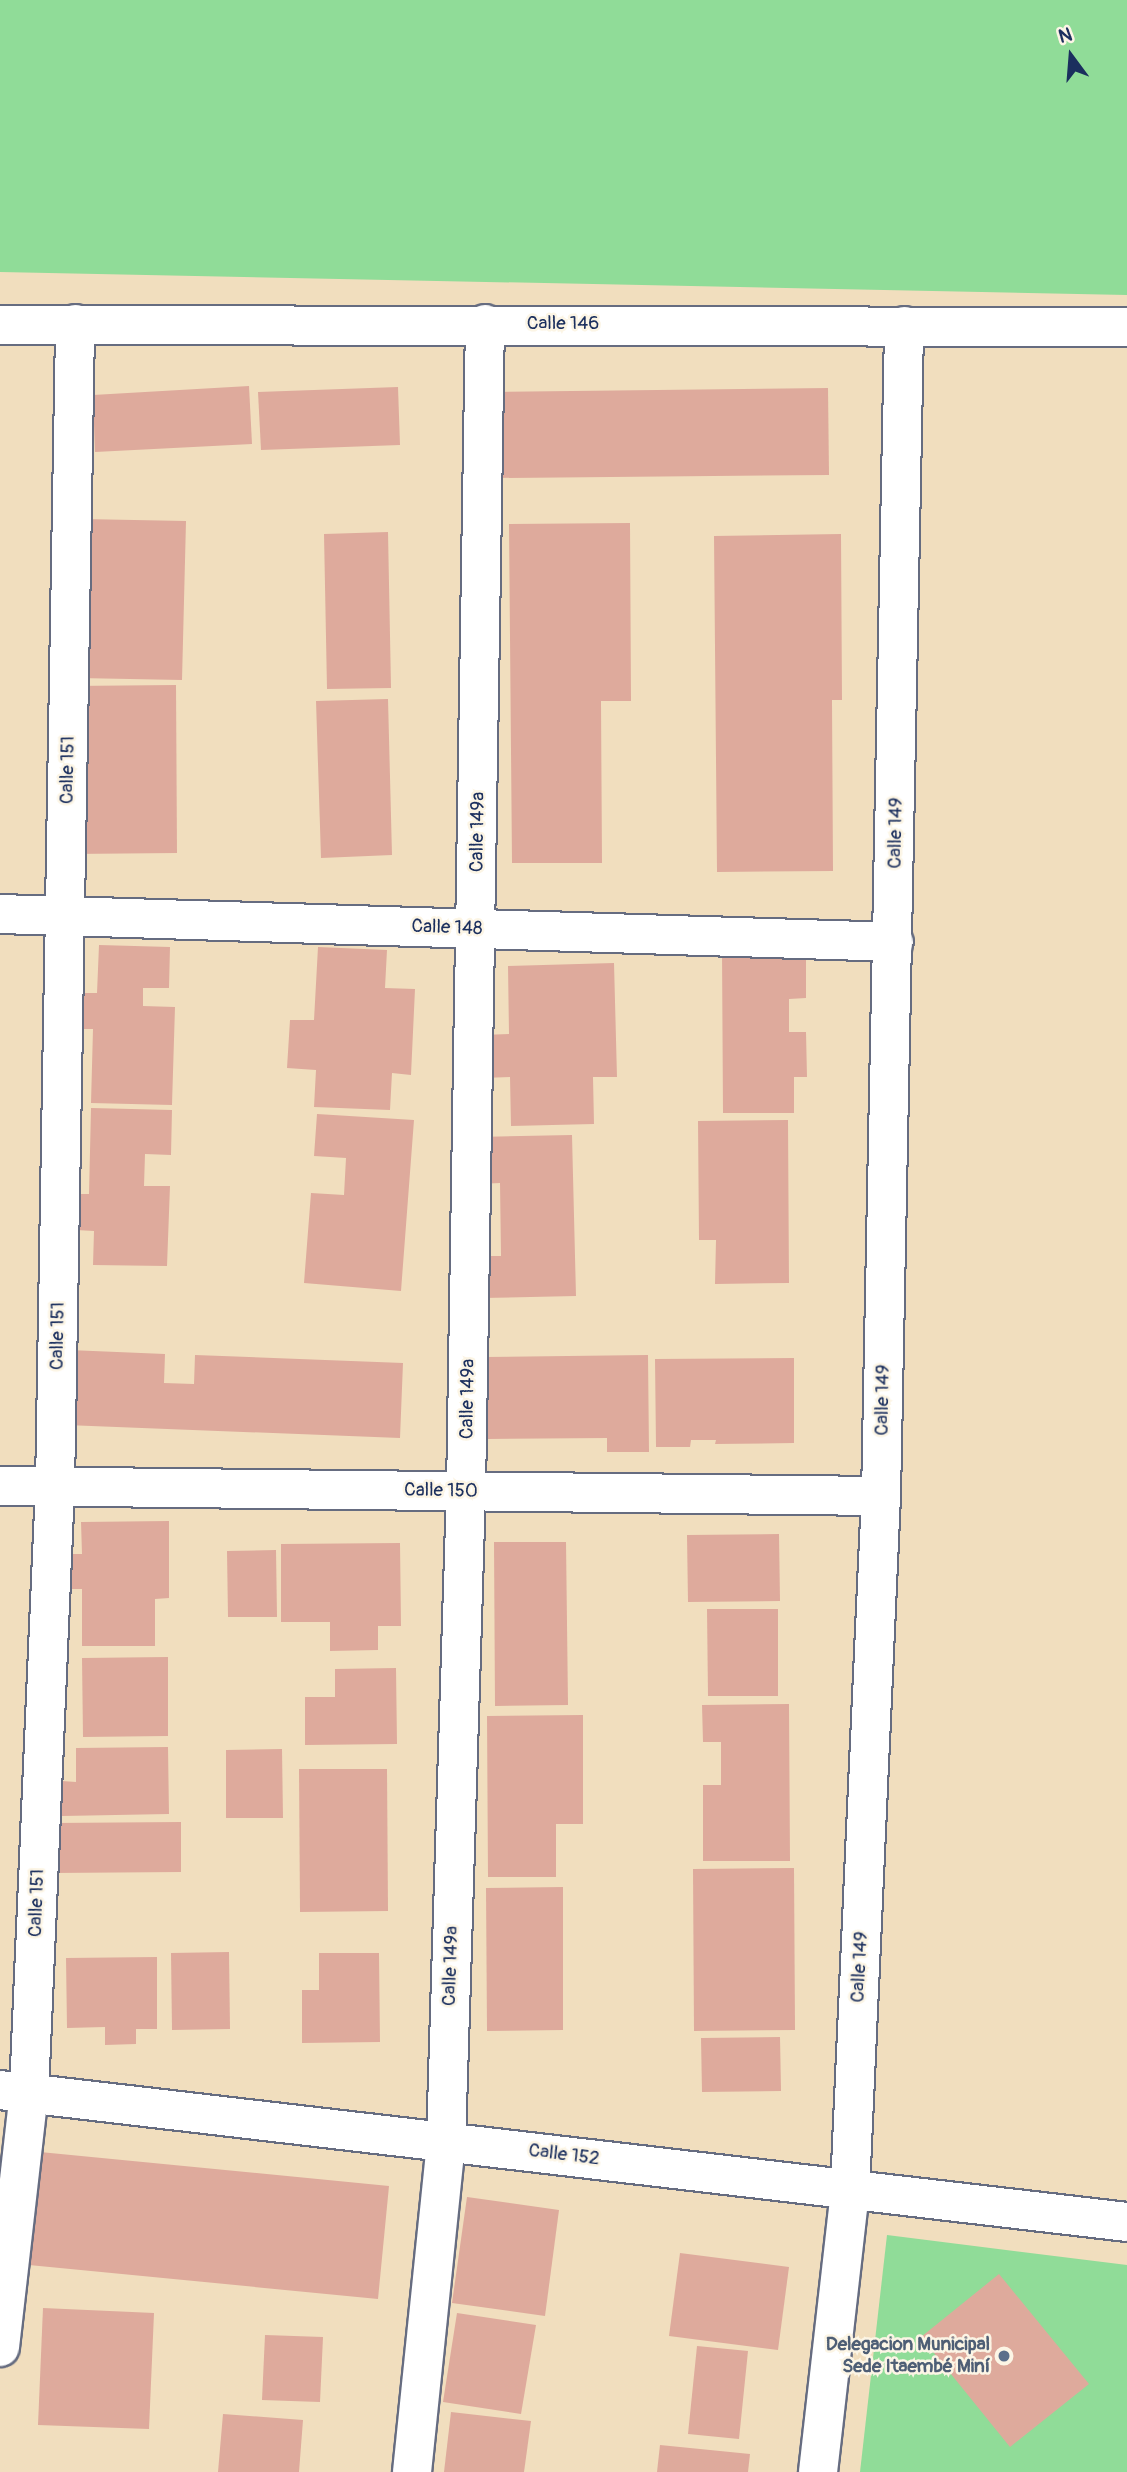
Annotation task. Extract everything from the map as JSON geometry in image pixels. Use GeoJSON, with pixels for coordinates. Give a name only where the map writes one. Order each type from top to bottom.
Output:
{"type":"FeatureCollection","features":[{"type":"Feature","properties":{"kind":"street","name":"Calle 151"},"geometry":{"type":"LineString","coordinates":[[0,2347],[14,2091],[55,1487],[75,324]]}},
{"type":"Feature","properties":{"kind":"street","name":"Calle 149a"},"geometry":{"type":"LineString","coordinates":[[412,2472],[446,2141],[466,1491],[485,324]]}},
{"type":"Feature","properties":{"kind":"street","name":"Calle 146"},"geometry":{"type":"LineString","coordinates":[[0,325],[1127,327]]}},
{"type":"Feature","properties":{"kind":"street","name":"Calle 149"},"geometry":{"type":"LineString","coordinates":[[818,2472],[850,2189],[881,1496],[894,942],[904,326]]}},
{"type":"Feature","properties":{"kind":"street","name":"Calle 148"},"geometry":{"type":"LineString","coordinates":[[0,914],[894,942]]}},
{"type":"Feature","properties":{"kind":"street","name":"Calle 150"},"geometry":{"type":"LineString","coordinates":[[0,1486],[881,1496]]}},
{"type":"Feature","properties":{"kind":"street","name":"Calle 152"},"geometry":{"type":"LineString","coordinates":[[14,2091],[1127,2221]]}},
{"type":"Feature","properties":{"kind":"green space"},"geometry":{"type":"Polygon","coordinates":[[[0,0],[1127,0],[1127,295],[0,272],[0,0]]]}},
{"type":"Feature","properties":{"kind":"green space"},"geometry":{"type":"Polygon","coordinates":[[[887,2235],[1127,2265],[1127,2472],[860,2472],[887,2235]]]}},
{"type":"Feature","properties":{"kind":"building"},"geometry":{"type":"Polygon","coordinates":[[[249,386],[252,444],[95,452],[93,395],[249,386]]]}},
{"type":"Feature","properties":{"kind":"building"},"geometry":{"type":"Polygon","coordinates":[[[398,387],[400,445],[261,450],[258,392],[398,387]]]}},
{"type":"Feature","properties":{"kind":"building"},"geometry":{"type":"Polygon","coordinates":[[[828,388],[829,475],[495,478],[494,392],[828,388]]]}},
{"type":"Feature","properties":{"kind":"building"},"geometry":{"type":"Polygon","coordinates":[[[82,519],[186,521],[182,680],[78,678],[82,519]]]}},
{"type":"Feature","properties":{"kind":"building"},"geometry":{"type":"Polygon","coordinates":[[[630,523],[631,701],[601,701],[602,863],[512,863],[509,524],[630,523]]]}},
{"type":"Feature","properties":{"kind":"building"},"geometry":{"type":"Polygon","coordinates":[[[388,532],[391,688],[327,689],[324,534],[388,532]]]}},
{"type":"Feature","properties":{"kind":"building"},"geometry":{"type":"Polygon","coordinates":[[[841,534],[842,700],[832,700],[833,871],[717,872],[714,536],[841,534]]]}},
{"type":"Feature","properties":{"kind":"building"},"geometry":{"type":"Polygon","coordinates":[[[176,685],[177,853],[71,854],[71,686],[176,685]]]}},
{"type":"Feature","properties":{"kind":"building"},"geometry":{"type":"Polygon","coordinates":[[[388,699],[392,855],[321,858],[316,701],[388,699]]]}},
{"type":"Feature","properties":{"kind":"building"},"geometry":{"type":"Polygon","coordinates":[[[99,945],[170,947],[169,988],[143,988],[143,1006],[175,1007],[172,1105],[91,1103],[93,1029],[71,1029],[72,993],[97,993],[99,945]]]}},
{"type":"Feature","properties":{"kind":"building"},"geometry":{"type":"Polygon","coordinates":[[[318,947],[387,950],[385,988],[415,989],[411,1075],[392,1073],[390,1110],[314,1107],[316,1070],[287,1068],[290,1020],[314,1020],[318,947]]]}},
{"type":"Feature","properties":{"kind":"building"},"geometry":{"type":"Polygon","coordinates":[[[722,951],[806,951],[806,998],[789,999],[789,1032],[806,1032],[807,1077],[794,1077],[794,1113],[723,1113],[722,951]]]}},
{"type":"Feature","properties":{"kind":"building"},"geometry":{"type":"Polygon","coordinates":[[[614,963],[617,1077],[593,1077],[594,1124],[511,1126],[510,1077],[483,1078],[482,1035],[509,1034],[508,966],[614,963]]]}},
{"type":"Feature","properties":{"kind":"building"},"geometry":{"type":"Polygon","coordinates":[[[91,1108],[172,1110],[171,1155],[145,1154],[144,1186],[170,1186],[167,1266],[93,1265],[94,1231],[76,1230],[77,1194],[89,1194],[91,1108]]]}},
{"type":"Feature","properties":{"kind":"building"},"geometry":{"type":"Polygon","coordinates":[[[317,1114],[414,1120],[401,1291],[304,1283],[311,1193],[344,1195],[346,1158],[314,1156],[317,1114]]]}},
{"type":"Feature","properties":{"kind":"building"},"geometry":{"type":"Polygon","coordinates":[[[788,1120],[789,1283],[715,1284],[716,1240],[699,1240],[698,1121],[788,1120]]]}},
{"type":"Feature","properties":{"kind":"building"},"geometry":{"type":"Polygon","coordinates":[[[572,1135],[576,1296],[482,1298],[480,1256],[501,1256],[500,1183],[479,1184],[478,1137],[572,1135]]]}},
{"type":"Feature","properties":{"kind":"building"},"geometry":{"type":"Polygon","coordinates":[[[69,1350],[165,1354],[164,1383],[194,1384],[195,1355],[403,1363],[400,1438],[66,1425],[69,1350]]]}},
{"type":"Feature","properties":{"kind":"building"},"geometry":{"type":"Polygon","coordinates":[[[648,1355],[649,1452],[607,1452],[607,1438],[487,1439],[486,1357],[648,1355]]]}},
{"type":"Feature","properties":{"kind":"building"},"geometry":{"type":"Polygon","coordinates":[[[794,1358],[794,1443],[715,1444],[716,1440],[691,1440],[690,1447],[656,1447],[655,1359],[794,1358]]]}},
{"type":"Feature","properties":{"kind":"building"},"geometry":{"type":"Polygon","coordinates":[[[169,1521],[169,1598],[155,1599],[155,1646],[82,1646],[82,1589],[61,1589],[61,1554],[82,1554],[81,1522],[169,1521]]]}},
{"type":"Feature","properties":{"kind":"building"},"geometry":{"type":"Polygon","coordinates":[[[779,1534],[780,1601],[688,1602],[687,1535],[779,1534]]]}},
{"type":"Feature","properties":{"kind":"building"},"geometry":{"type":"Polygon","coordinates":[[[494,1542],[566,1542],[568,1705],[495,1706],[494,1542]]]}},
{"type":"Feature","properties":{"kind":"building"},"geometry":{"type":"Polygon","coordinates":[[[400,1543],[401,1626],[378,1626],[378,1650],[330,1651],[330,1622],[281,1622],[281,1544],[400,1543]]]}},
{"type":"Feature","properties":{"kind":"building"},"geometry":{"type":"Polygon","coordinates":[[[276,1550],[277,1617],[228,1617],[227,1551],[276,1550]]]}},
{"type":"Feature","properties":{"kind":"building"},"geometry":{"type":"Polygon","coordinates":[[[707,1609],[778,1609],[778,1696],[708,1696],[707,1609]]]}},
{"type":"Feature","properties":{"kind":"building"},"geometry":{"type":"Polygon","coordinates":[[[168,1657],[168,1736],[83,1737],[82,1658],[168,1657]]]}},
{"type":"Feature","properties":{"kind":"building"},"geometry":{"type":"Polygon","coordinates":[[[396,1668],[397,1744],[305,1745],[305,1697],[335,1697],[335,1669],[396,1668]]]}},
{"type":"Feature","properties":{"kind":"building"},"geometry":{"type":"Polygon","coordinates":[[[789,1704],[790,1861],[703,1861],[703,1785],[721,1785],[721,1742],[703,1742],[702,1705],[789,1704]]]}},
{"type":"Feature","properties":{"kind":"building"},"geometry":{"type":"Polygon","coordinates":[[[583,1715],[583,1824],[556,1824],[556,1877],[488,1877],[487,1716],[583,1715]]]}},
{"type":"Feature","properties":{"kind":"building"},"geometry":{"type":"Polygon","coordinates":[[[168,1747],[169,1814],[62,1816],[62,1781],[76,1782],[76,1748],[168,1747]]]}},
{"type":"Feature","properties":{"kind":"building"},"geometry":{"type":"Polygon","coordinates":[[[282,1749],[283,1818],[226,1818],[226,1750],[282,1749]]]}},
{"type":"Feature","properties":{"kind":"building"},"geometry":{"type":"Polygon","coordinates":[[[299,1769],[387,1769],[388,1911],[300,1912],[299,1769]]]}},
{"type":"Feature","properties":{"kind":"building"},"geometry":{"type":"Polygon","coordinates":[[[181,1822],[181,1872],[53,1873],[53,1823],[181,1822]]]}},
{"type":"Feature","properties":{"kind":"building"},"geometry":{"type":"Polygon","coordinates":[[[794,1868],[795,2030],[694,2031],[693,1869],[794,1868]]]}},
{"type":"Feature","properties":{"kind":"building"},"geometry":{"type":"Polygon","coordinates":[[[563,1887],[563,2030],[487,2031],[486,1888],[563,1887]]]}},
{"type":"Feature","properties":{"kind":"building"},"geometry":{"type":"Polygon","coordinates":[[[229,1952],[230,2029],[172,2030],[171,1953],[229,1952]]]}},
{"type":"Feature","properties":{"kind":"building"},"geometry":{"type":"Polygon","coordinates":[[[319,1953],[379,1953],[380,2042],[302,2043],[302,1990],[319,1990],[319,1953]]]}},
{"type":"Feature","properties":{"kind":"building"},"geometry":{"type":"Polygon","coordinates":[[[157,1957],[157,2029],[136,2029],[136,2044],[105,2045],[105,2027],[67,2028],[66,1958],[157,1957]]]}},
{"type":"Feature","properties":{"kind":"building"},"geometry":{"type":"Polygon","coordinates":[[[780,2037],[781,2091],[702,2092],[701,2038],[780,2037]]]}},
{"type":"Feature","properties":{"kind":"building"},"geometry":{"type":"Polygon","coordinates":[[[40,2152],[389,2186],[378,2299],[29,2265],[40,2152]]]}},
{"type":"Feature","properties":{"kind":"building"},"geometry":{"type":"Polygon","coordinates":[[[467,2197],[559,2210],[545,2316],[452,2303],[467,2197]]]}},
{"type":"Feature","properties":{"kind":"building"},"geometry":{"type":"Polygon","coordinates":[[[680,2253],[789,2267],[778,2350],[669,2336],[680,2253]]]}},
{"type":"Feature","properties":{"kind":"building"},"geometry":{"type":"Polygon","coordinates":[[[999,2274],[1089,2384],[1010,2447],[921,2337],[999,2274]]]}},
{"type":"Feature","properties":{"kind":"building"},"geometry":{"type":"Polygon","coordinates":[[[43,2308],[154,2313],[149,2429],[38,2425],[43,2308]]]}},
{"type":"Feature","properties":{"kind":"building"},"geometry":{"type":"Polygon","coordinates":[[[457,2313],[536,2325],[521,2414],[443,2402],[457,2313]]]}},
{"type":"Feature","properties":{"kind":"building"},"geometry":{"type":"Polygon","coordinates":[[[265,2335],[323,2337],[320,2402],[262,2400],[265,2335]]]}},
{"type":"Feature","properties":{"kind":"building"},"geometry":{"type":"Polygon","coordinates":[[[697,2346],[748,2351],[739,2439],[688,2434],[697,2346]]]}},
{"type":"Feature","properties":{"kind":"building"},"geometry":{"type":"Polygon","coordinates":[[[451,2412],[531,2421],[524,2472],[444,2472],[451,2412]]]}},
{"type":"Feature","properties":{"kind":"building"},"geometry":{"type":"Polygon","coordinates":[[[223,2414],[303,2420],[299,2472],[218,2472],[223,2414]]]}},
{"type":"Feature","properties":{"kind":"building"},"geometry":{"type":"Polygon","coordinates":[[[660,2445],[750,2454],[748,2472],[657,2472],[660,2445]]]}},
{"type":"Feature","properties":{"kind":"place","name":"Delegacion Municipal Sede Itaembé Miní"},"geometry":{"type":"Point","coordinates":[1004,2356]}}]}
